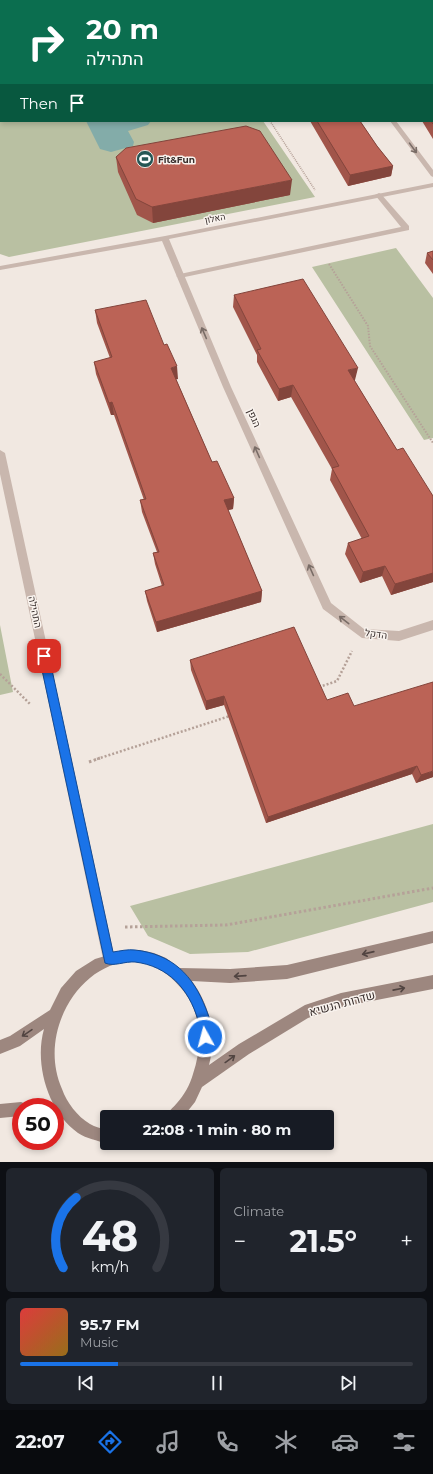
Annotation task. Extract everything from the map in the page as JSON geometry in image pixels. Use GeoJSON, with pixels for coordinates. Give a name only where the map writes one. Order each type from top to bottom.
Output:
{"type":"FeatureCollection","features":[{"type":"Feature","properties":{"kind":"main road"},"geometry":{"type":"LineString","coordinates":[[178,974],[230,976],[287,972],[433,938]]}},
{"type":"Feature","properties":{"kind":"main road"},"geometry":{"type":"LineString","coordinates":[[56,1098],[47,1067],[47,1040],[53,1015],[66,990],[86,971],[109,959],[133,956],[157,960],[178,974],[194,995],[204,1022],[206,1052],[198,1082],[184,1107],[181,1110]]}},
{"type":"Feature","properties":{"kind":"main road","name":"שדרות הנשיא"},"geometry":{"type":"LineString","coordinates":[[198,1082],[244,1049],[305,1012],[341,1000],[433,982]]}},
{"type":"Feature","properties":{"kind":"main road"},"geometry":{"type":"LineString","coordinates":[[0,1047],[15,1041],[53,1015]]}},
{"type":"Feature","properties":{"kind":"main road"},"geometry":{"type":"LineString","coordinates":[[0,1111],[12,1109]]}},
{"type":"Feature","properties":{"kind":"main road"},"geometry":{"type":"LineString","coordinates":[[64,1114],[86,1130],[100,1135]]}},
{"type":"Feature","properties":{"kind":"street"},"geometry":{"type":"LineString","coordinates":[[394,122],[433,175]]}},
{"type":"Feature","properties":{"kind":"street","name":"האלון"},"geometry":{"type":"LineString","coordinates":[[0,268],[165,238],[433,185]]}},
{"type":"Feature","properties":{"kind":"street"},"geometry":{"type":"LineString","coordinates":[[180,276],[406,228],[379,195]]}},
{"type":"Feature","properties":{"kind":"street","name":"הגפן"},"geometry":{"type":"LineString","coordinates":[[165,238],[228,387],[327,606]]}},
{"type":"Feature","properties":{"kind":"street","name":"התהילה"},"geometry":{"type":"LineString","coordinates":[[0,453],[109,959]]}},
{"type":"Feature","properties":{"kind":"street","name":"הדקל"},"geometry":{"type":"LineString","coordinates":[[327,606],[362,633],[399,636],[433,625]]}},
{"type":"Feature","properties":{"kind":"path"},"geometry":{"type":"LineString","coordinates":[[271,122],[325,206]]}},
{"type":"Feature","properties":{"kind":"path"},"geometry":{"type":"LineString","coordinates":[[318,246],[368,326],[370,346],[433,443]]}},
{"type":"Feature","properties":{"kind":"path"},"geometry":{"type":"LineString","coordinates":[[315,689],[337,681],[362,633]]}},
{"type":"Feature","properties":{"kind":"path"},"geometry":{"type":"LineString","coordinates":[[69,769],[233,715]]}},
{"type":"Feature","properties":{"kind":"path"},"geometry":{"type":"LineString","coordinates":[[102,928],[226,924],[433,888]]}},
{"type":"Feature","properties":{"kind":"green space","name":"Fit&Fun"},"geometry":{"type":"Polygon","coordinates":[[[0,122],[264,122],[315,197],[9,257],[0,254],[0,122]]]}},
{"type":"Feature","properties":{"kind":"green space"},"geometry":{"type":"Polygon","coordinates":[[[396,248],[433,298],[433,438],[424,440],[312,267],[396,248]]]}},
{"type":"Feature","properties":{"kind":"green space"},"geometry":{"type":"Polygon","coordinates":[[[0,625],[13,692],[0,695],[0,625]]]}},
{"type":"Feature","properties":{"kind":"green space"},"geometry":{"type":"Polygon","coordinates":[[[433,824],[433,902],[248,952],[190,954],[148,936],[130,906],[433,824]]]}},
{"type":"Feature","properties":{"kind":"water","name":"Fit&Fun"},"geometry":{"type":"Polygon","coordinates":[[[86,122],[150,122],[148,125],[128,131],[134,142],[133,146],[111,152],[100,149],[86,122]]]}},
{"type":"Feature","properties":{"kind":"building"},"geometry":{"type":"Polygon","coordinates":[[[318,122],[361,122],[393,166],[350,175],[318,122]]]}},
{"type":"Feature","properties":{"kind":"building"},"geometry":{"type":"Polygon","coordinates":[[[246,126],[260,131],[292,180],[152,207],[136,199],[116,157],[126,148],[246,126]]]}},
{"type":"Feature","properties":{"kind":"building"},"geometry":{"type":"Polygon","coordinates":[[[433,251],[433,260],[427,253],[433,251]]]}},
{"type":"Feature","properties":{"kind":"building"},"geometry":{"type":"Polygon","coordinates":[[[303,279],[358,368],[348,370],[397,450],[403,448],[433,496],[433,573],[395,584],[385,566],[363,572],[348,543],[369,536],[332,468],[339,466],[293,385],[279,389],[257,350],[261,349],[234,295],[303,279]]]}},
{"type":"Feature","properties":{"kind":"building"},"geometry":{"type":"Polygon","coordinates":[[[146,300],[164,345],[167,344],[177,366],[171,368],[212,462],[217,461],[234,498],[224,500],[262,591],[156,622],[145,591],[164,585],[153,553],[159,552],[140,500],[146,499],[112,402],[109,403],[94,362],[112,357],[95,310],[146,300]]]}},
{"type":"Feature","properties":{"kind":"building"},"geometry":{"type":"Polygon","coordinates":[[[294,627],[327,700],[348,693],[354,706],[433,682],[433,771],[421,775],[417,766],[268,817],[224,696],[206,701],[190,660],[294,627]]]}},
{"type":"Feature","properties":{"kind":"place","name":"Fit&Fun"},"geometry":{"type":"Point","coordinates":[145,159]}},
{"type":"Feature","properties":{"kind":"route"},"geometry":{"type":"LineString","coordinates":[[44,656],[109,959],[133,956],[157,960],[178,974],[194,995],[204,1022],[205,1037]]}}]}
